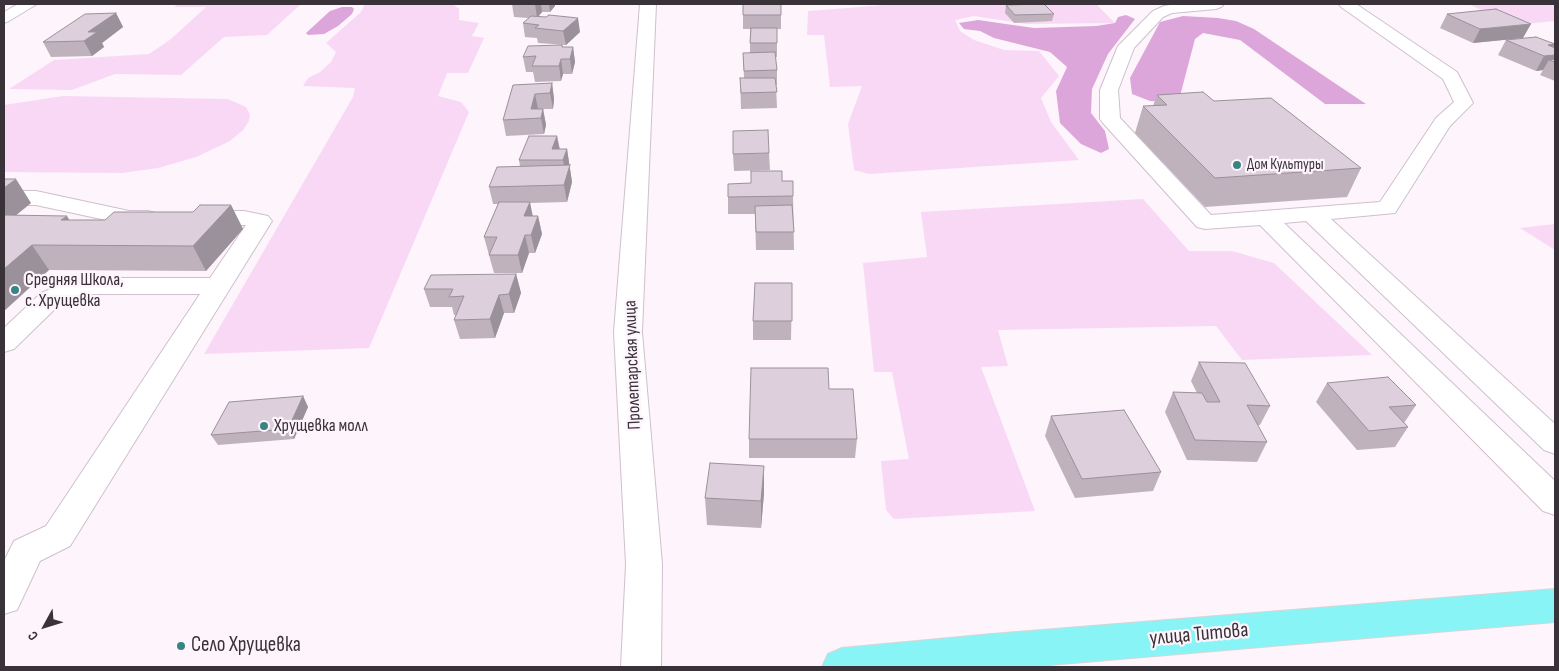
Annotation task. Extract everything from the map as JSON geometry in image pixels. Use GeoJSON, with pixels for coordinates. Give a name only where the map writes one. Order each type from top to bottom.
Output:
{"type":"FeatureCollection","features":[{"type":"Feature","properties":{"kind":"main road","name":"улица Титова"},"geometry":{"type":"LineString","coordinates":[[842,667],[992,652],[1555,605]]}},
{"type":"Feature","properties":{"kind":"street"},"geometry":{"type":"LineString","coordinates":[[4,18],[29,4]]}},
{"type":"Feature","properties":{"kind":"street","name":"Пролетарская улица"},"geometry":{"type":"LineString","coordinates":[[641,667],[644,564],[628,332],[648,4]]}},
{"type":"Feature","properties":{"kind":"street"},"geometry":{"type":"LineString","coordinates":[[1216,4],[1166,6],[1126,46],[1110,90],[1110,119],[1205,222],[1387,208],[1443,122],[1464,104],[1452,76],[1346,4]]}},
{"type":"Feature","properties":{"kind":"street"},"geometry":{"type":"LineString","coordinates":[[4,198],[36,198],[129,218],[244,218],[260,221],[58,536],[16,554],[4,598]]}},
{"type":"Feature","properties":{"kind":"street"},"geometry":{"type":"LineString","coordinates":[[1312,214],[1555,442]]}},
{"type":"Feature","properties":{"kind":"street"},"geometry":{"type":"LineString","coordinates":[[1265,217],[1555,502]]}},
{"type":"Feature","properties":{"kind":"street"},"geometry":{"type":"LineString","coordinates":[[4,343],[50,299],[67,290],[88,286],[218,286]]}},
{"type":"Feature","properties":{"kind":"shaded area"},"geometry":{"type":"Polygon","coordinates":[[[178,4],[301,4],[267,35],[224,37],[181,75],[115,74],[72,90],[9,89],[54,60],[149,54],[171,39],[206,7],[174,7],[178,4]]]}},
{"type":"Feature","properties":{"kind":"shaded area"},"geometry":{"type":"Polygon","coordinates":[[[365,4],[453,4],[459,9],[459,20],[479,23],[472,36],[484,38],[468,73],[447,73],[438,96],[461,102],[469,112],[369,348],[204,354],[353,97],[355,88],[303,86],[308,78],[320,72],[331,62],[336,52],[326,43],[361,12],[365,4]]]}},
{"type":"Feature","properties":{"kind":"shaded area"},"geometry":{"type":"Polygon","coordinates":[[[885,4],[1096,4],[1115,23],[1026,24],[974,16],[955,20],[960,31],[974,40],[1004,50],[1039,51],[1059,76],[1041,98],[1051,122],[1079,160],[869,174],[854,170],[848,124],[862,86],[830,87],[824,35],[807,35],[808,11],[885,4]]]}},
{"type":"Feature","properties":{"kind":"shaded area"},"geometry":{"type":"Polygon","coordinates":[[[1468,4],[1555,4],[1555,21],[1516,25],[1468,4]]]}},
{"type":"Feature","properties":{"kind":"shaded area"},"geometry":{"type":"Polygon","coordinates":[[[342,7],[352,7],[354,9],[352,14],[338,26],[324,34],[308,35],[306,33],[330,11],[342,7]]]}},
{"type":"Feature","properties":{"kind":"shaded area"},"geometry":{"type":"Polygon","coordinates":[[[1126,15],[1135,19],[1108,54],[1092,89],[1091,113],[1105,131],[1109,149],[1101,153],[1081,144],[1060,123],[1056,91],[1067,67],[1050,52],[994,38],[980,31],[964,29],[959,23],[978,20],[1034,28],[1096,26],[1115,23],[1118,17],[1126,15]]]}},
{"type":"Feature","properties":{"kind":"shaded area"},"geometry":{"type":"Polygon","coordinates":[[[1183,16],[1236,21],[1254,29],[1366,104],[1325,104],[1240,40],[1203,33],[1195,39],[1180,96],[1168,102],[1150,101],[1132,94],[1130,78],[1160,22],[1183,16]]]}},
{"type":"Feature","properties":{"kind":"shaded area"},"geometry":{"type":"Polygon","coordinates":[[[63,96],[228,99],[246,107],[250,115],[249,121],[243,130],[230,141],[196,157],[158,168],[122,173],[4,172],[4,105],[63,96]]]}},
{"type":"Feature","properties":{"kind":"shaded area"},"geometry":{"type":"Polygon","coordinates":[[[1143,199],[1189,251],[1232,251],[1274,263],[1372,355],[1242,360],[1216,326],[998,330],[1008,366],[981,367],[1035,511],[894,519],[886,510],[881,461],[909,459],[892,372],[874,372],[863,263],[927,257],[921,212],[1143,199]]]}},
{"type":"Feature","properties":{"kind":"shaded area"},"geometry":{"type":"Polygon","coordinates":[[[1555,224],[1555,250],[1520,228],[1555,224]]]}},
{"type":"Feature","properties":{"kind":"building"},"geometry":{"type":"Polygon","coordinates":[[[743,4],[781,4],[781,15],[743,15],[743,4]]]}},
{"type":"Feature","properties":{"kind":"building"},"geometry":{"type":"Polygon","coordinates":[[[1044,4],[1054,14],[1015,15],[1006,5],[1044,4]]]}},
{"type":"Feature","properties":{"kind":"building"},"geometry":{"type":"Polygon","coordinates":[[[1496,9],[1531,24],[1480,29],[1447,14],[1496,9]]]}},
{"type":"Feature","properties":{"kind":"building"},"geometry":{"type":"Polygon","coordinates":[[[116,13],[88,32],[97,32],[84,41],[43,42],[85,14],[116,13]]]}},
{"type":"Feature","properties":{"kind":"building"},"geometry":{"type":"Polygon","coordinates":[[[549,15],[578,18],[563,31],[535,28],[539,25],[523,23],[531,16],[546,17],[549,15]]]}},
{"type":"Feature","properties":{"kind":"building"},"geometry":{"type":"Polygon","coordinates":[[[751,28],[777,28],[777,43],[750,43],[751,28]]]}},
{"type":"Feature","properties":{"kind":"building"},"geometry":{"type":"Polygon","coordinates":[[[1536,37],[1555,44],[1548,45],[1555,48],[1555,55],[1544,56],[1506,40],[1536,37]]]}},
{"type":"Feature","properties":{"kind":"building"},"geometry":{"type":"Polygon","coordinates":[[[562,45],[562,47],[573,47],[570,59],[561,59],[559,66],[532,66],[536,56],[523,57],[528,46],[562,45]]]}},
{"type":"Feature","properties":{"kind":"building"},"geometry":{"type":"Polygon","coordinates":[[[775,52],[777,70],[744,71],[743,53],[775,52]]]}},
{"type":"Feature","properties":{"kind":"building"},"geometry":{"type":"Polygon","coordinates":[[[740,78],[775,78],[777,92],[741,93],[740,78]]]}},
{"type":"Feature","properties":{"kind":"building"},"geometry":{"type":"Polygon","coordinates":[[[552,83],[550,93],[535,94],[531,109],[543,109],[541,118],[503,120],[513,85],[552,83]]]}},
{"type":"Feature","properties":{"kind":"building"},"geometry":{"type":"Polygon","coordinates":[[[1203,92],[1214,101],[1271,98],[1361,168],[1215,178],[1143,106],[1167,105],[1157,95],[1203,92]]]}},
{"type":"Feature","properties":{"kind":"building"},"geometry":{"type":"Polygon","coordinates":[[[768,130],[769,153],[733,154],[733,131],[768,130]]]}},
{"type":"Feature","properties":{"kind":"building"},"geometry":{"type":"Polygon","coordinates":[[[529,136],[557,136],[552,149],[567,149],[563,160],[519,160],[529,136]]]}},
{"type":"Feature","properties":{"kind":"building"},"geometry":{"type":"Polygon","coordinates":[[[570,165],[564,185],[489,187],[497,167],[570,165]]]}},
{"type":"Feature","properties":{"kind":"building"},"geometry":{"type":"Polygon","coordinates":[[[751,171],[782,171],[782,181],[793,181],[793,196],[728,197],[728,184],[751,183],[751,171]]]}},
{"type":"Feature","properties":{"kind":"building"},"geometry":{"type":"Polygon","coordinates":[[[4,179],[16,179],[4,188],[4,179]]]}},
{"type":"Feature","properties":{"kind":"building"},"geometry":{"type":"Polygon","coordinates":[[[499,202],[530,202],[524,216],[538,216],[531,235],[525,235],[518,255],[489,255],[497,237],[484,237],[499,202]]]}},
{"type":"Feature","properties":{"kind":"building"},"geometry":{"type":"Polygon","coordinates":[[[200,205],[231,205],[193,246],[32,245],[4,269],[4,215],[67,216],[61,220],[105,220],[114,212],[193,212],[200,205]]]}},
{"type":"Feature","properties":{"kind":"building"},"geometry":{"type":"Polygon","coordinates":[[[792,205],[794,232],[756,232],[755,206],[792,205]]]}},
{"type":"Feature","properties":{"kind":"building"},"geometry":{"type":"Polygon","coordinates":[[[516,274],[509,294],[499,295],[490,319],[454,320],[464,296],[449,297],[453,289],[424,289],[431,275],[516,274]]]}},
{"type":"Feature","properties":{"kind":"building"},"geometry":{"type":"Polygon","coordinates":[[[755,283],[792,283],[792,321],[753,321],[755,283]]]}},
{"type":"Feature","properties":{"kind":"building"},"geometry":{"type":"Polygon","coordinates":[[[1199,362],[1245,363],[1270,406],[1247,405],[1267,442],[1195,440],[1173,392],[1202,393],[1207,402],[1220,402],[1199,362]]]}},
{"type":"Feature","properties":{"kind":"building"},"geometry":{"type":"Polygon","coordinates":[[[751,368],[828,368],[829,389],[853,389],[857,439],[749,439],[751,368]]]}},
{"type":"Feature","properties":{"kind":"building"},"geometry":{"type":"Polygon","coordinates":[[[1388,377],[1416,405],[1389,407],[1408,427],[1369,431],[1327,383],[1388,377]]]}},
{"type":"Feature","properties":{"kind":"building"},"geometry":{"type":"Polygon","coordinates":[[[303,396],[288,429],[211,435],[229,402],[303,396]]]}},
{"type":"Feature","properties":{"kind":"building"},"geometry":{"type":"Polygon","coordinates":[[[1124,410],[1161,472],[1082,479],[1051,416],[1124,410]]]}},
{"type":"Feature","properties":{"kind":"building"},"geometry":{"type":"Polygon","coordinates":[[[710,463],[764,466],[761,501],[705,498],[710,463]]]}},
{"type":"Feature","properties":{"kind":"place","name":"Дом Культуры"},"geometry":{"type":"Point","coordinates":[1237,165]}},
{"type":"Feature","properties":{"kind":"place","name":"Средняя Школа, с. Хрущевка"},"geometry":{"type":"Point","coordinates":[15,290]}},
{"type":"Feature","properties":{"kind":"place","name":"Хрущевка молл"},"geometry":{"type":"Point","coordinates":[264,426]}},
{"type":"Feature","properties":{"kind":"place","name":"Село Хрущевка"},"geometry":{"type":"Point","coordinates":[181,646]}}]}
